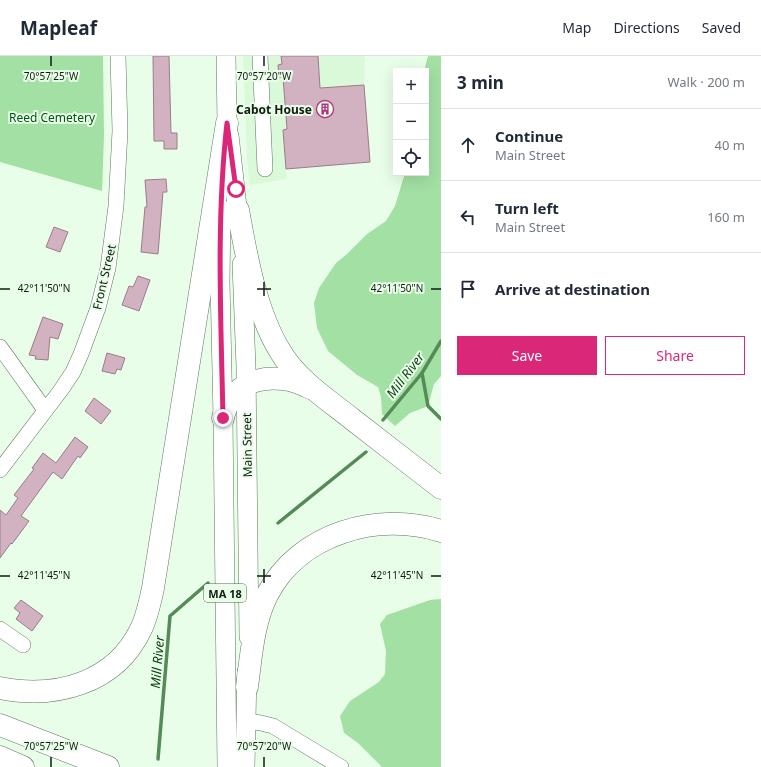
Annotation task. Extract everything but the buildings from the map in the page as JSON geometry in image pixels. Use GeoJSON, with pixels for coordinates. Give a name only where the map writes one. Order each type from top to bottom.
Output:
{"type":"FeatureCollection","features":[{"type":"Feature","properties":{"kind":"highway"},"geometry":{"type":"LineString","coordinates":[[0,688],[41,691],[63,689],[84,683],[102,673],[118,660],[131,646],[142,628],[153,588],[227,123]]}},
{"type":"Feature","properties":{"kind":"highway"},"geometry":{"type":"LineString","coordinates":[[238,210],[245,246],[262,310],[273,339],[290,366],[323,396],[441,488]]}},
{"type":"Feature","properties":{"kind":"highway"},"geometry":{"type":"LineString","coordinates":[[223,418],[230,398],[240,388],[246,384],[262,380],[289,380],[305,385],[323,396]]}},
{"type":"Feature","properties":{"kind":"highway"},"geometry":{"type":"LineString","coordinates":[[247,687],[256,633],[266,596],[289,565],[297,558],[331,537],[350,529],[370,524],[415,524],[441,531]]}},
{"type":"Feature","properties":{"kind":"highway"},"geometry":{"type":"LineString","coordinates":[[0,725],[108,767]]}},
{"type":"Feature","properties":{"kind":"highway"},"geometry":{"type":"LineString","coordinates":[[0,757],[23,767]]}},
{"type":"Feature","properties":{"kind":"main road","name":"Main Street"},"geometry":{"type":"LineString","coordinates":[[226,56],[227,123],[220,236],[227,767]]}},
{"type":"Feature","properties":{"kind":"main road","name":"Main Street"},"geometry":{"type":"LineString","coordinates":[[227,123],[238,210],[243,284],[246,384],[249,595],[245,767]]}},
{"type":"Feature","properties":{"kind":"street","name":"Front Street"},"geometry":{"type":"LineString","coordinates":[[0,470],[73,372],[82,354],[98,308],[108,268],[113,235],[119,167],[120,131],[118,56]]}},
{"type":"Feature","properties":{"kind":"street"},"geometry":{"type":"LineString","coordinates":[[260,56],[265,169]]}},
{"type":"Feature","properties":{"kind":"street"},"geometry":{"type":"LineString","coordinates":[[0,347],[45,410]]}},
{"type":"Feature","properties":{"kind":"street"},"geometry":{"type":"LineString","coordinates":[[0,629],[23,645]]}},
{"type":"Feature","properties":{"kind":"street"},"geometry":{"type":"LineString","coordinates":[[246,721],[261,722],[273,726],[341,767]]}},
{"type":"Feature","properties":{"kind":"shaded area"},"geometry":{"type":"Polygon","coordinates":[[[243,56],[365,56],[364,85],[370,162],[286,169],[287,179],[250,185],[247,158],[243,56]]]}},
{"type":"Feature","properties":{"kind":"green space","name":"Reed Cemetery"},"geometry":{"type":"Polygon","coordinates":[[[0,56],[103,56],[104,136],[102,191],[0,162],[0,56]]]}},
{"type":"Feature","properties":{"kind":"green space"},"geometry":{"type":"Polygon","coordinates":[[[428,56],[441,56],[441,376],[434,384],[428,406],[410,413],[395,426],[382,414],[381,397],[378,387],[357,375],[328,351],[317,328],[314,303],[319,288],[336,263],[367,234],[386,221],[395,206],[404,176],[429,176],[429,68],[425,68],[428,56]]]}},
{"type":"Feature","properties":{"kind":"green space"},"geometry":{"type":"Polygon","coordinates":[[[441,599],[441,767],[382,767],[358,743],[344,733],[340,716],[350,701],[379,682],[385,674],[386,651],[380,624],[387,615],[430,600],[441,599]]]}},
{"type":"Feature","properties":{"kind":"waterway","name":"Mill River"},"geometry":{"type":"LineString","coordinates":[[383,420],[422,373],[441,341]]}},
{"type":"Feature","properties":{"kind":"waterway"},"geometry":{"type":"LineString","coordinates":[[422,373],[428,406],[441,419]]}},
{"type":"Feature","properties":{"kind":"waterway","name":"Mill River"},"geometry":{"type":"LineString","coordinates":[[278,523],[366,452]]}},
{"type":"Feature","properties":{"kind":"waterway","name":"Mill River"},"geometry":{"type":"LineString","coordinates":[[158,759],[170,616],[208,583]]}},
{"type":"Feature","properties":{"kind":"place","name":"Cabot House"},"geometry":{"type":"Point","coordinates":[325,109]}},
{"type":"Feature","properties":{"kind":"route"},"geometry":{"type":"LineString","coordinates":[[223,418],[220,236],[227,123],[236,189]]}}]}
